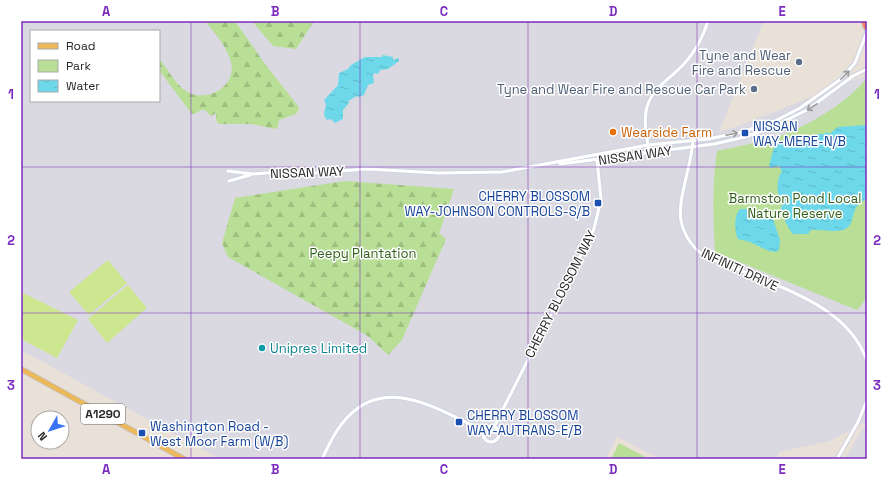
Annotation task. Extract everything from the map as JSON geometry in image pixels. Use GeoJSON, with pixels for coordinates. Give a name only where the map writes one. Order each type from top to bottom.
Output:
{"type":"FeatureCollection","features":[{"type":"Feature","properties":{"kind":"highway"},"geometry":{"type":"LineString","coordinates":[[864,21],[866,25]]}},
{"type":"Feature","properties":{"kind":"main road","name":"A1290"},"geometry":{"type":"LineString","coordinates":[[21,369],[184,459]]}},
{"type":"Feature","properties":{"kind":"street"},"geometry":{"type":"LineString","coordinates":[[649,152],[646,118],[648,103],[655,90],[679,70],[695,51],[703,36],[708,21]]}},
{"type":"Feature","properties":{"kind":"street"},"geometry":{"type":"LineString","coordinates":[[866,25],[866,36]]}},
{"type":"Feature","properties":{"kind":"street","name":"NISSAN WAY"},"geometry":{"type":"LineString","coordinates":[[253,174],[291,172],[302,174],[366,169],[474,174],[502,172],[648,145],[693,140],[742,132],[775,121],[821,95],[849,71],[861,52],[866,36]]}},
{"type":"Feature","properties":{"kind":"street","name":"NISSAN WAY"},"geometry":{"type":"LineString","coordinates":[[551,164],[597,160],[693,147],[745,137],[789,120],[807,110],[853,76],[867,69]]}},
{"type":"Feature","properties":{"kind":"street","name":"INFINITI DRIVE"},"geometry":{"type":"LineString","coordinates":[[693,140],[693,147],[680,212],[683,228],[692,244],[707,257],[801,297],[828,312],[851,332],[861,346],[867,361]]}},
{"type":"Feature","properties":{"kind":"street","name":"CHERRY BLOSSOM WAY"},"geometry":{"type":"LineString","coordinates":[[322,459],[337,431],[350,414],[368,403],[387,397],[401,397],[420,401],[484,431],[486,439],[494,440],[497,437],[498,432],[494,427],[594,228],[601,199],[596,155]]}},
{"type":"Feature","properties":{"kind":"street"},"geometry":{"type":"LineString","coordinates":[[228,171],[253,174]]}},
{"type":"Feature","properties":{"kind":"street"},"geometry":{"type":"LineString","coordinates":[[229,181],[253,174]]}},
{"type":"Feature","properties":{"kind":"street"},"geometry":{"type":"LineString","coordinates":[[837,459],[865,411],[867,400]]}},
{"type":"Feature","properties":{"kind":"street"},"geometry":{"type":"LineString","coordinates":[[484,431],[489,426],[494,427]]}},
{"type":"Feature","properties":{"kind":"shaded area"},"geometry":{"type":"Polygon","coordinates":[[[21,21],[764,21],[719,132],[738,126],[867,75],[867,421],[830,441],[779,452],[776,459],[661,459],[617,437],[606,459],[220,459],[21,350],[21,21]]]}},
{"type":"Feature","properties":{"kind":"shaded area"},"geometry":{"type":"Polygon","coordinates":[[[867,425],[867,459],[845,459],[862,429],[867,425]]]}},
{"type":"Feature","properties":{"kind":"green space"},"geometry":{"type":"Polygon","coordinates":[[[205,21],[235,21],[265,64],[298,106],[299,109],[296,114],[279,120],[276,129],[251,124],[219,124],[216,120],[216,113],[211,116],[205,110],[201,110],[194,114],[191,113],[160,71],[160,60],[171,76],[186,91],[194,95],[202,95],[211,94],[218,91],[225,86],[232,71],[229,56],[217,35],[205,21]]]}},
{"type":"Feature","properties":{"kind":"green space"},"geometry":{"type":"Polygon","coordinates":[[[252,21],[314,21],[296,49],[273,46],[252,21]]]}},
{"type":"Feature","properties":{"kind":"green space","name":"Barmston Pond Local Nature Reserve"},"geometry":{"type":"Polygon","coordinates":[[[867,78],[867,298],[857,310],[715,252],[713,214],[715,163],[717,151],[784,134],[823,115],[842,102],[867,78]]]}},
{"type":"Feature","properties":{"kind":"green space","name":"Peepy Plantation"},"geometry":{"type":"Polygon","coordinates":[[[345,181],[454,189],[439,233],[446,239],[402,340],[388,355],[368,336],[228,257],[222,243],[235,198],[345,181]]]}},
{"type":"Feature","properties":{"kind":"green space"},"geometry":{"type":"Polygon","coordinates":[[[108,260],[127,283],[89,315],[69,292],[108,260]]]}},
{"type":"Feature","properties":{"kind":"green space"},"geometry":{"type":"Polygon","coordinates":[[[128,285],[147,308],[107,343],[88,319],[128,285]]]}},
{"type":"Feature","properties":{"kind":"green space"},"geometry":{"type":"Polygon","coordinates":[[[21,292],[78,320],[57,358],[21,339],[21,292]]]}},
{"type":"Feature","properties":{"kind":"green space"},"geometry":{"type":"Polygon","coordinates":[[[619,443],[649,459],[611,459],[619,443]]]}},
{"type":"Feature","properties":{"kind":"water"},"geometry":{"type":"Polygon","coordinates":[[[382,55],[393,57],[393,60],[399,58],[399,61],[388,69],[380,70],[378,74],[374,73],[374,83],[368,85],[364,95],[359,97],[357,96],[348,101],[349,103],[343,110],[343,119],[335,123],[331,119],[327,120],[324,114],[326,104],[324,100],[338,85],[339,73],[348,69],[351,65],[365,57],[382,57],[382,55]]]}},
{"type":"Feature","properties":{"kind":"water"},"geometry":{"type":"Polygon","coordinates":[[[867,125],[867,199],[861,202],[855,210],[850,225],[844,230],[839,231],[811,230],[808,234],[793,234],[784,219],[781,209],[782,203],[778,191],[778,183],[782,171],[779,166],[771,168],[769,166],[775,143],[786,141],[790,143],[798,141],[802,137],[808,139],[810,136],[816,137],[817,134],[824,134],[826,132],[829,134],[838,127],[867,125]]]}},
{"type":"Feature","properties":{"kind":"water"},"geometry":{"type":"Polygon","coordinates":[[[740,209],[746,209],[773,219],[780,240],[779,250],[776,252],[769,251],[750,242],[738,239],[735,223],[740,209]]]}},
{"type":"Feature","properties":{"kind":"place","name":"Tyne and Wear Fire and Rescue"},"geometry":{"type":"Point","coordinates":[799,62]}},
{"type":"Feature","properties":{"kind":"place","name":"Tyne and Wear Fire and Rescue Car Park"},"geometry":{"type":"Point","coordinates":[754,89]}},
{"type":"Feature","properties":{"kind":"place","name":"Wearside Farm"},"geometry":{"type":"Point","coordinates":[613,132]}},
{"type":"Feature","properties":{"kind":"place","name":"NISSAN WAY-MERE-N/B"},"geometry":{"type":"Point","coordinates":[745,133]}},
{"type":"Feature","properties":{"kind":"place","name":"CHERRY BLOSSOM WAY-JOHNSON CONTROLS-S/B"},"geometry":{"type":"Point","coordinates":[598,203]}},
{"type":"Feature","properties":{"kind":"place","name":"Unipres Limited"},"geometry":{"type":"Point","coordinates":[262,348]}},
{"type":"Feature","properties":{"kind":"place","name":"CHERRY BLOSSOM WAY-AUTRANS-E/B"},"geometry":{"type":"Point","coordinates":[459,422]}},
{"type":"Feature","properties":{"kind":"place","name":"Washington Road - West Moor Farm (W/B)"},"geometry":{"type":"Point","coordinates":[142,433]}}]}
